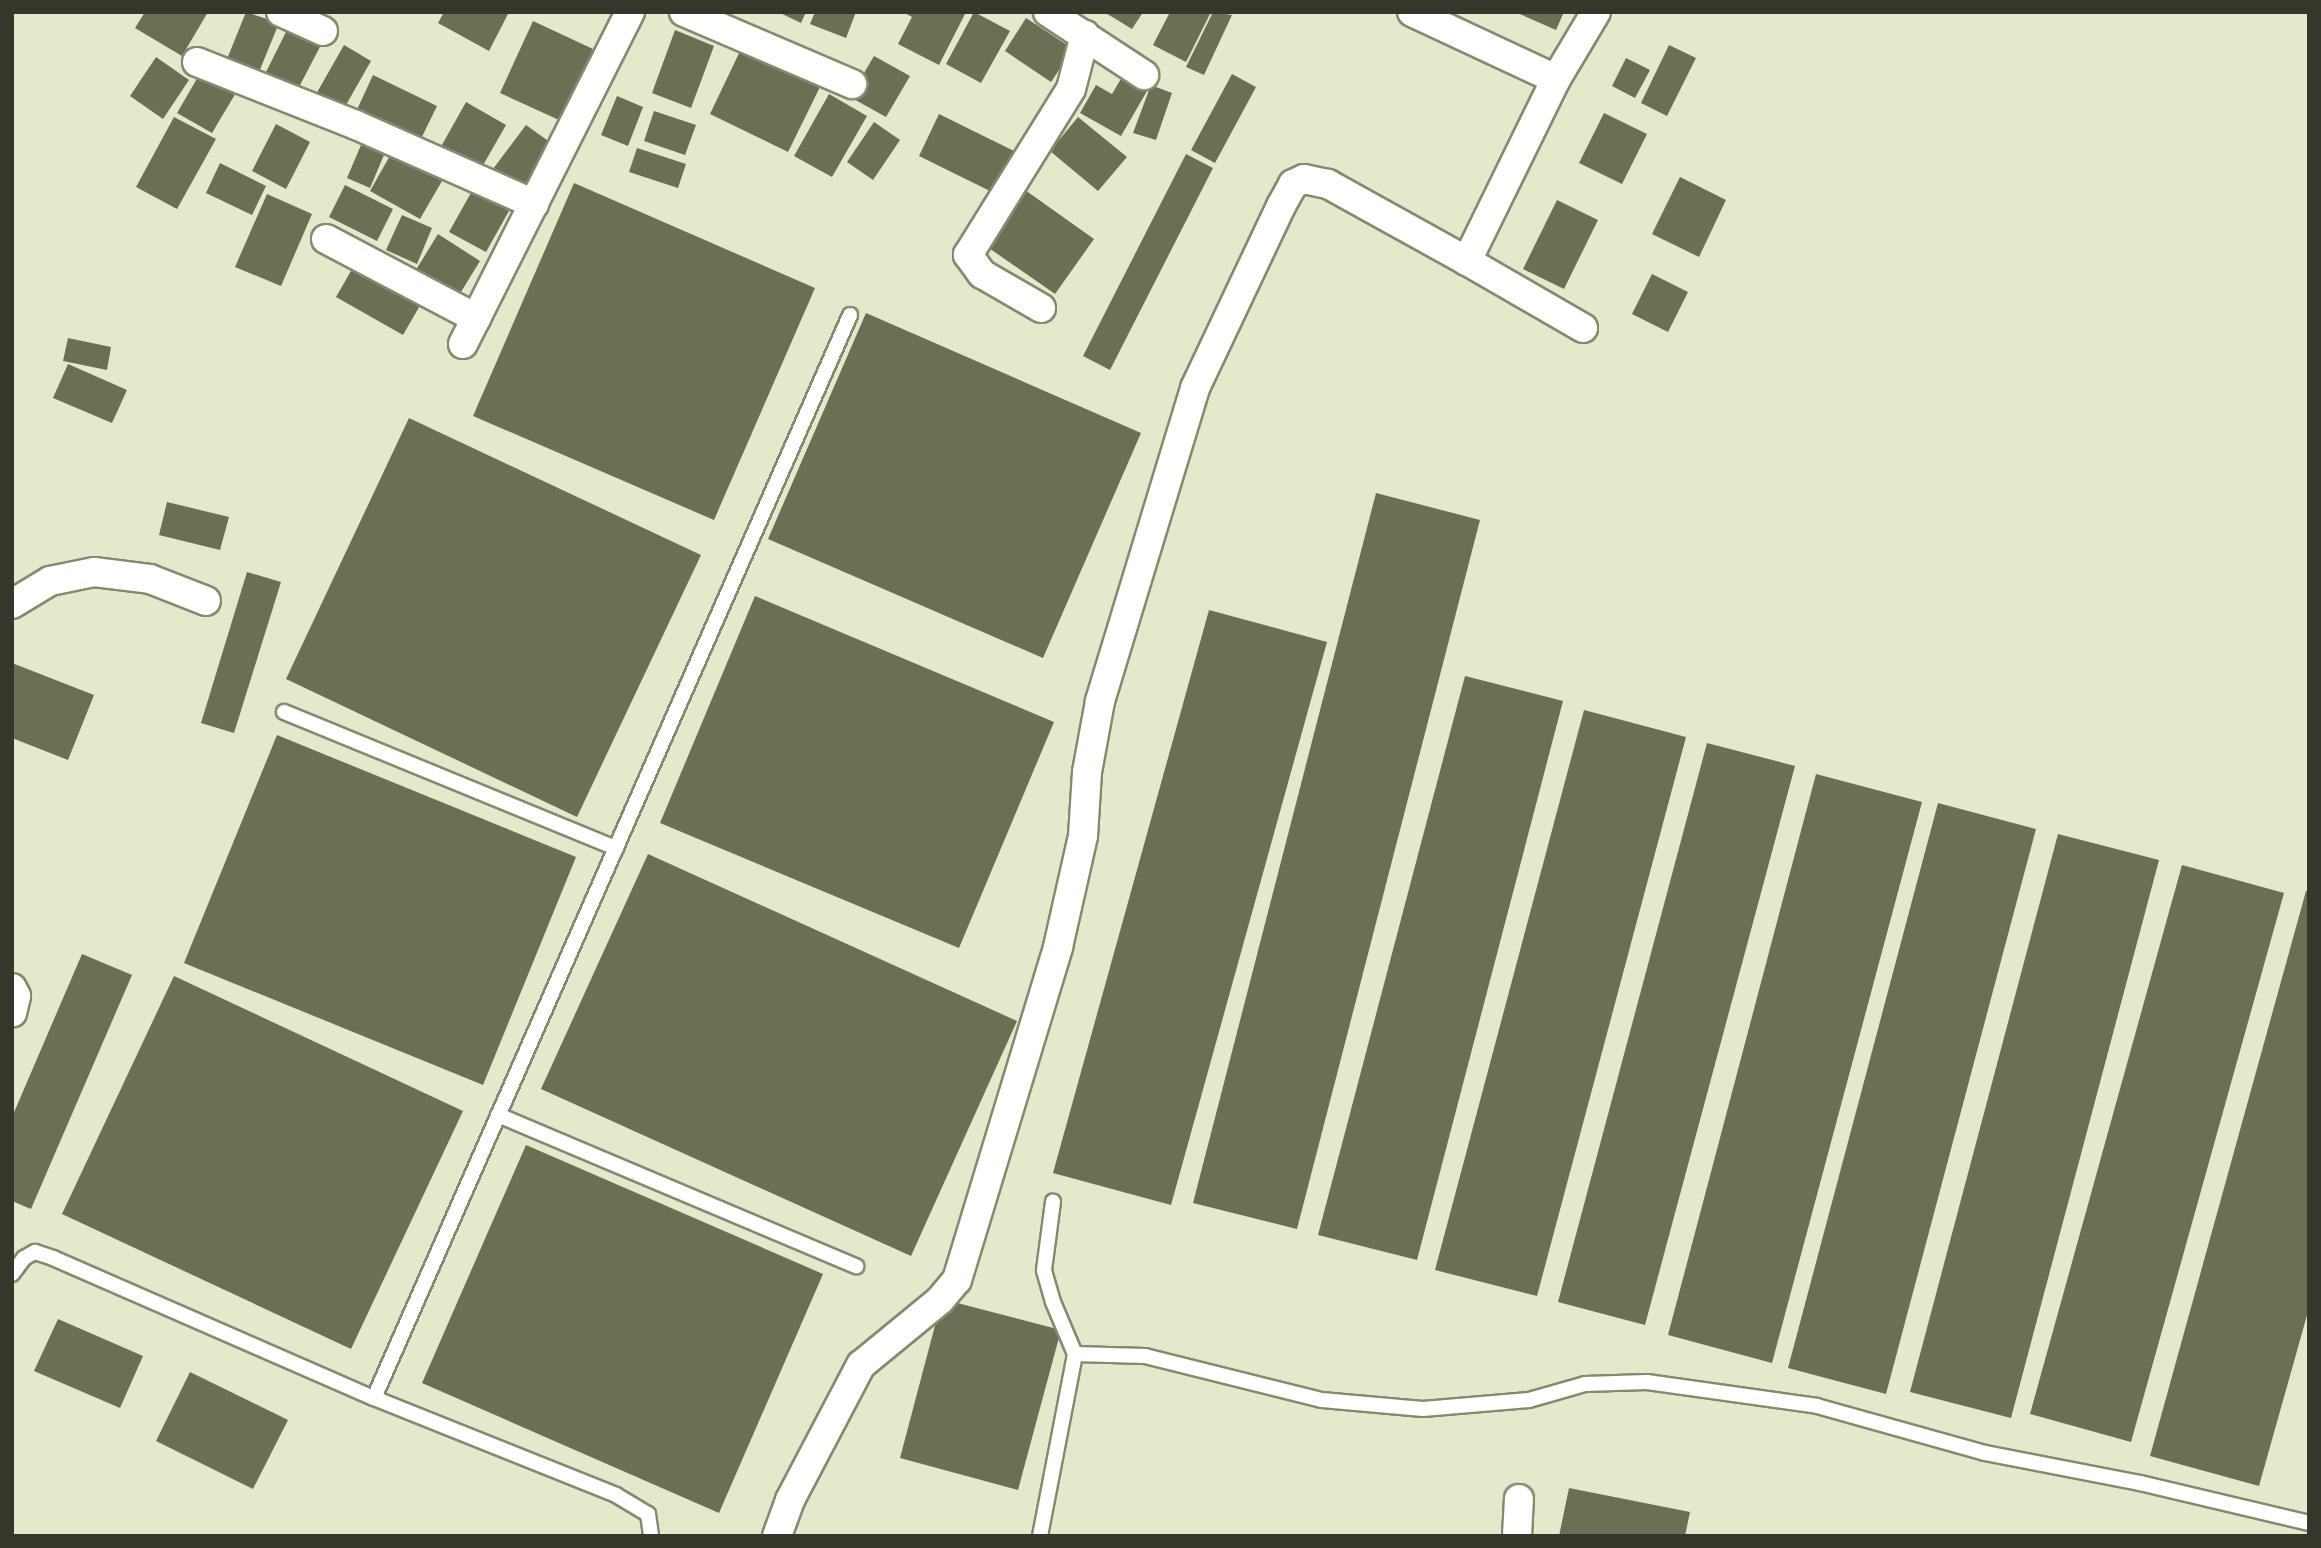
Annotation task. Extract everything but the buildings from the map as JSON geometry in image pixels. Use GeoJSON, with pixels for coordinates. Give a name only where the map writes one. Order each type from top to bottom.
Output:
{"type":"FeatureCollection","features":[{"type":"Feature","properties":{"kind":"street"},"geometry":{"type":"LineString","coordinates":[[281,12],[323,31]]}},
{"type":"Feature","properties":{"kind":"street"},"geometry":{"type":"LineString","coordinates":[[463,344],[630,12]]}},
{"type":"Feature","properties":{"kind":"street"},"geometry":{"type":"LineString","coordinates":[[684,12],[852,84]]}},
{"type":"Feature","properties":{"kind":"street"},"geometry":{"type":"LineString","coordinates":[[1048,12],[1144,75]]}},
{"type":"Feature","properties":{"kind":"street"},"geometry":{"type":"LineString","coordinates":[[1467,261],[1556,79],[1595,12]]}},
{"type":"Feature","properties":{"kind":"street"},"geometry":{"type":"LineString","coordinates":[[1431,16],[1556,79]]}},
{"type":"Feature","properties":{"kind":"street"},"geometry":{"type":"LineString","coordinates":[[1041,308],[982,274],[968,256],[1071,89],[1085,35]]}},
{"type":"Feature","properties":{"kind":"street"},"geometry":{"type":"LineString","coordinates":[[197,62],[356,124],[534,204]]}},
{"type":"Feature","properties":{"kind":"street"},"geometry":{"type":"LineString","coordinates":[[777,1536],[790,1500],[861,1365],[940,1300],[957,1280],[1058,947],[1083,835],[1087,772],[1104,688],[1195,388],[1293,184],[1304,179],[1328,184],[1583,328]]}},
{"type":"Feature","properties":{"kind":"street"},"geometry":{"type":"LineString","coordinates":[[326,239],[476,318]]}},
{"type":"Feature","properties":{"kind":"street"},"geometry":{"type":"LineString","coordinates":[[12,604],[50,581],[94,572],[150,579],[206,601]]}},
{"type":"Feature","properties":{"kind":"street"},"geometry":{"type":"LineString","coordinates":[[12,988],[16,996],[12,1013]]}},
{"type":"Feature","properties":{"kind":"street"},"geometry":{"type":"LineString","coordinates":[[1517,1536],[1518,1499]]}},
{"type":"Feature","properties":{"kind":"lane"},"geometry":{"type":"LineString","coordinates":[[374,1398],[850,316]]}},
{"type":"Feature","properties":{"kind":"lane"},"geometry":{"type":"LineString","coordinates":[[284,712],[616,848]]}},
{"type":"Feature","properties":{"kind":"lane"},"geometry":{"type":"LineString","coordinates":[[498,1115],[856,1266]]}},
{"type":"Feature","properties":{"kind":"lane"},"geometry":{"type":"LineString","coordinates":[[1040,1536],[1075,1354],[1053,1302],[1044,1270],[1053,1202]]}},
{"type":"Feature","properties":{"kind":"lane"},"geometry":{"type":"LineString","coordinates":[[12,1274],[24,1258],[35,1252],[374,1398],[616,1494],[648,1514],[651,1536]]}},
{"type":"Feature","properties":{"kind":"lane"},"geometry":{"type":"LineString","coordinates":[[1075,1354],[1145,1356],[1322,1400],[1423,1409],[1529,1400],[1585,1384],[1647,1382],[1817,1406],[1985,1453],[2140,1483],[2309,1523]]}}]}
